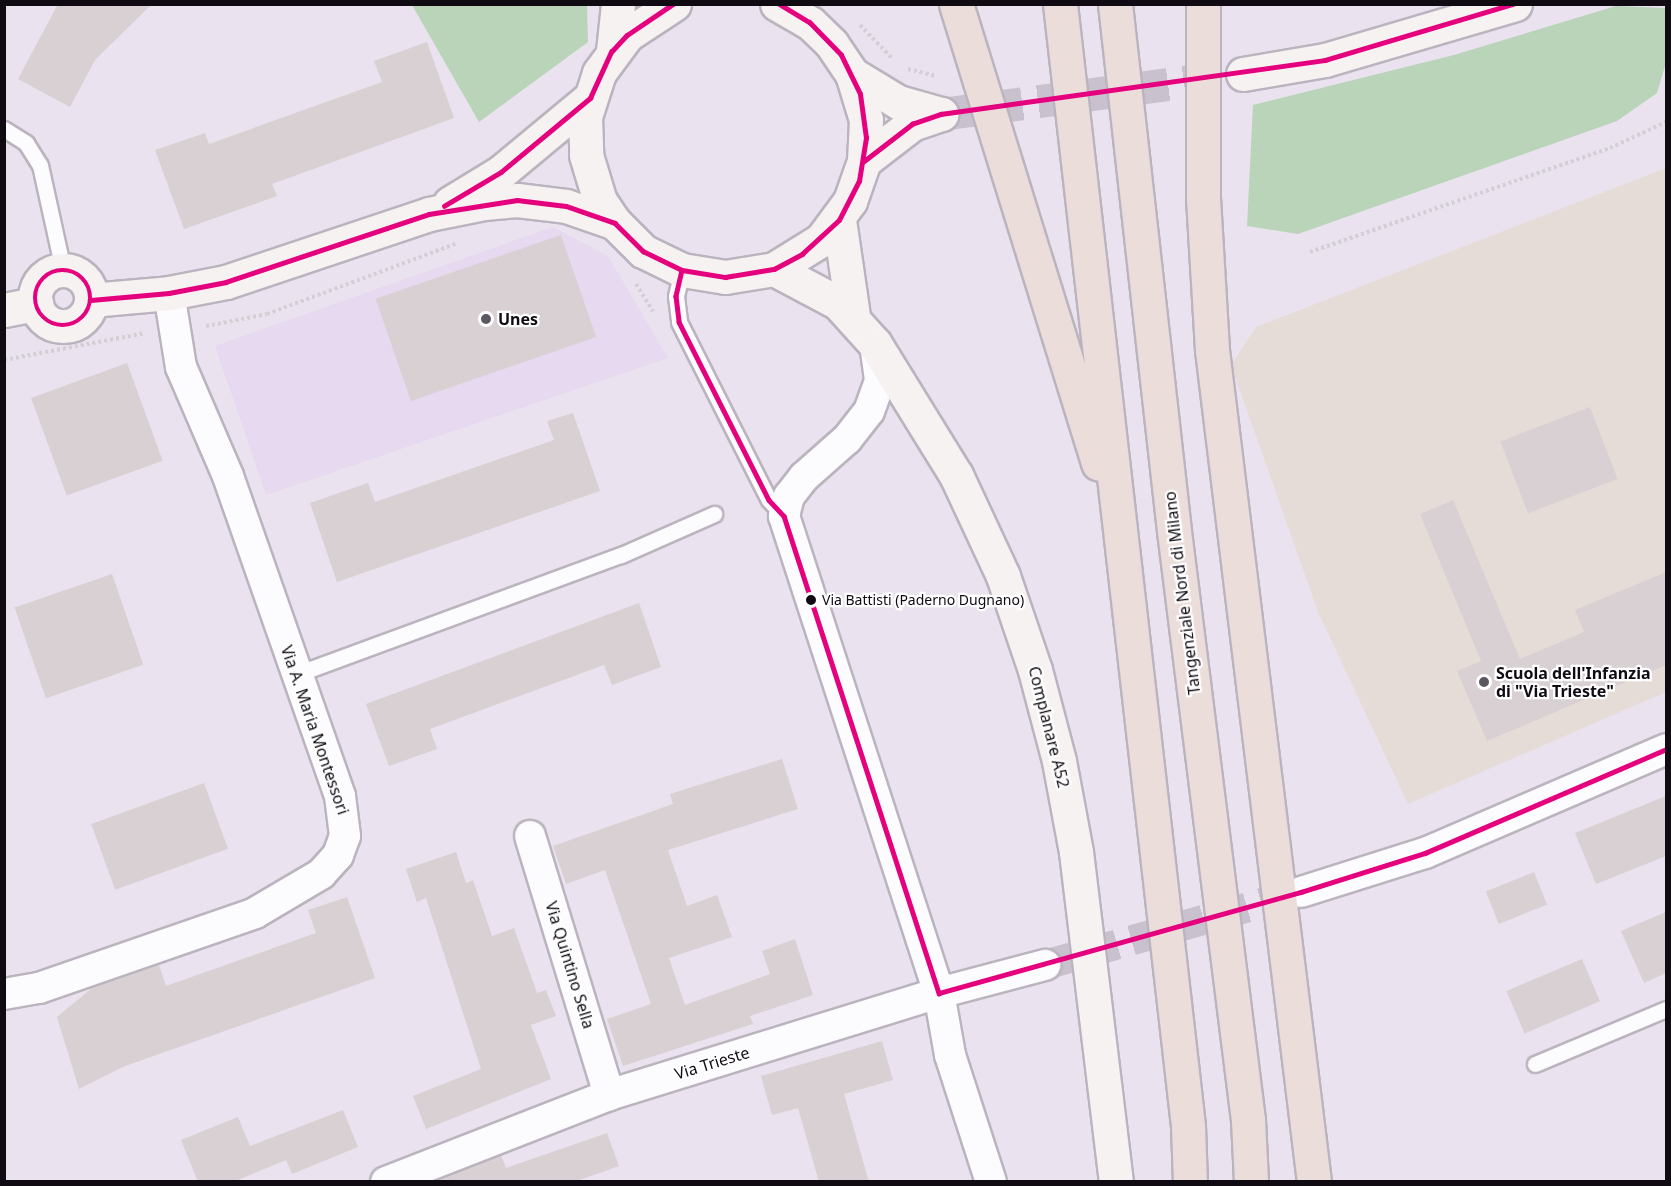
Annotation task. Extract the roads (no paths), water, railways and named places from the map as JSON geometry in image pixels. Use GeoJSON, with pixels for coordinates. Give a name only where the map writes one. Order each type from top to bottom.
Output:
{"type":"FeatureCollection","features":[{"type":"Feature","properties":{"kind":"highway"},"geometry":{"type":"LineString","coordinates":[[956,4],[1122,542]]}},
{"type":"Feature","properties":{"kind":"highway"},"geometry":{"type":"LineString","coordinates":[[1060,4],[1186,1115],[1190,1182]]}},
{"type":"Feature","properties":{"kind":"highway","name":"Tangenziale Nord di Milano"},"geometry":{"type":"LineString","coordinates":[[1115,4],[1174,531],[1248,1120],[1251,1182]]}},
{"type":"Feature","properties":{"kind":"highway"},"geometry":{"type":"LineString","coordinates":[[1203,4],[1203,187],[1212,350],[1314,1182]]}},
{"type":"Feature","properties":{"kind":"main road"},"geometry":{"type":"LineString","coordinates":[[613,51],[618,4]]}},
{"type":"Feature","properties":{"kind":"main road"},"geometry":{"type":"LineString","coordinates":[[674,4],[643,21],[613,51],[590,98],[584,136],[589,173],[615,223],[643,251],[682,270],[725,277],[774,269],[802,254],[839,220],[859,181],[864,161],[866,120],[852,74],[825,37],[810,23],[777,4]]}},
{"type":"Feature","properties":{"kind":"main road"},"geometry":{"type":"LineString","coordinates":[[1243,74],[1325,60],[1515,4]]}},
{"type":"Feature","properties":{"kind":"main road"},"geometry":{"type":"LineString","coordinates":[[852,74],[898,102],[941,114],[912,124],[864,161]]}},
{"type":"Feature","properties":{"kind":"main road"},"geometry":{"type":"LineString","coordinates":[[429,214],[501,172],[590,98]]}},
{"type":"Feature","properties":{"kind":"main road"},"geometry":{"type":"LineString","coordinates":[[91,300],[169,293],[275,268],[429,214],[484,203],[535,201],[566,206],[615,223]]}},
{"type":"Feature","properties":{"kind":"main road","name":"Complanare A52"},"geometry":{"type":"LineString","coordinates":[[839,220],[853,316]]}},
{"type":"Feature","properties":{"kind":"main road","name":"Complanare A52"},"geometry":{"type":"LineString","coordinates":[[774,269],[822,293],[853,316],[875,344],[956,475],[1003,576],[1035,670],[1059,761],[1076,852],[1116,1182]]}},
{"type":"Feature","properties":{"kind":"main road"},"geometry":{"type":"LineString","coordinates":[[63,270],[81,276],[91,291],[91,300],[82,319],[68,326],[44,319],[20,307],[41,280],[63,270]]}},
{"type":"Feature","properties":{"kind":"street","name":"Via A. Maria Montessori"},"geometry":{"type":"LineString","coordinates":[[4,994],[39,988],[243,918],[295,893],[332,864],[345,836],[345,814],[228,476],[181,367],[169,293]]}},
{"type":"Feature","properties":{"kind":"street"},"geometry":{"type":"LineString","coordinates":[[875,344],[880,381],[869,411],[848,439],[804,477],[789,496],[784,516],[939,993],[950,1055],[984,1180]]}},
{"type":"Feature","properties":{"kind":"street"},"geometry":{"type":"LineString","coordinates":[[1301,892],[1434,849],[1666,748]]}},
{"type":"Feature","properties":{"kind":"street","name":"Via Quintino Sella"},"geometry":{"type":"LineString","coordinates":[[530,836],[609,1095]]}},
{"type":"Feature","properties":{"kind":"street","name":"Via Trieste"},"geometry":{"type":"LineString","coordinates":[[386,1182],[609,1095],[939,993],[1045,965]]}},
{"type":"Feature","properties":{"kind":"lane"},"geometry":{"type":"LineString","coordinates":[[4,129],[26,143],[40,165],[63,270]]}},
{"type":"Feature","properties":{"kind":"lane"},"geometry":{"type":"LineString","coordinates":[[682,270],[675,296],[679,322],[769,500],[784,516]]}},
{"type":"Feature","properties":{"kind":"lane"},"geometry":{"type":"LineString","coordinates":[[297,675],[621,555],[714,513]]}},
{"type":"Feature","properties":{"kind":"lane"},"geometry":{"type":"LineString","coordinates":[[1535,1064],[1666,1009]]}},
{"type":"Feature","properties":{"kind":"tunnel"},"geometry":{"type":"LineString","coordinates":[[941,114],[1243,74]]}},
{"type":"Feature","properties":{"kind":"tunnel"},"geometry":{"type":"LineString","coordinates":[[1045,965],[1301,892]]}},
{"type":"Feature","properties":{"kind":"place","name":"Unes"},"geometry":{"type":"Point","coordinates":[486,319]}},
{"type":"Feature","properties":{"kind":"place","name":"Via Battisti (Paderno Dugnano)"},"geometry":{"type":"Point","coordinates":[811,600]}},
{"type":"Feature","properties":{"kind":"place","name":"Scuola dell'Infanzia di \"Via Trieste\""},"geometry":{"type":"Point","coordinates":[1484,682]}}]}
